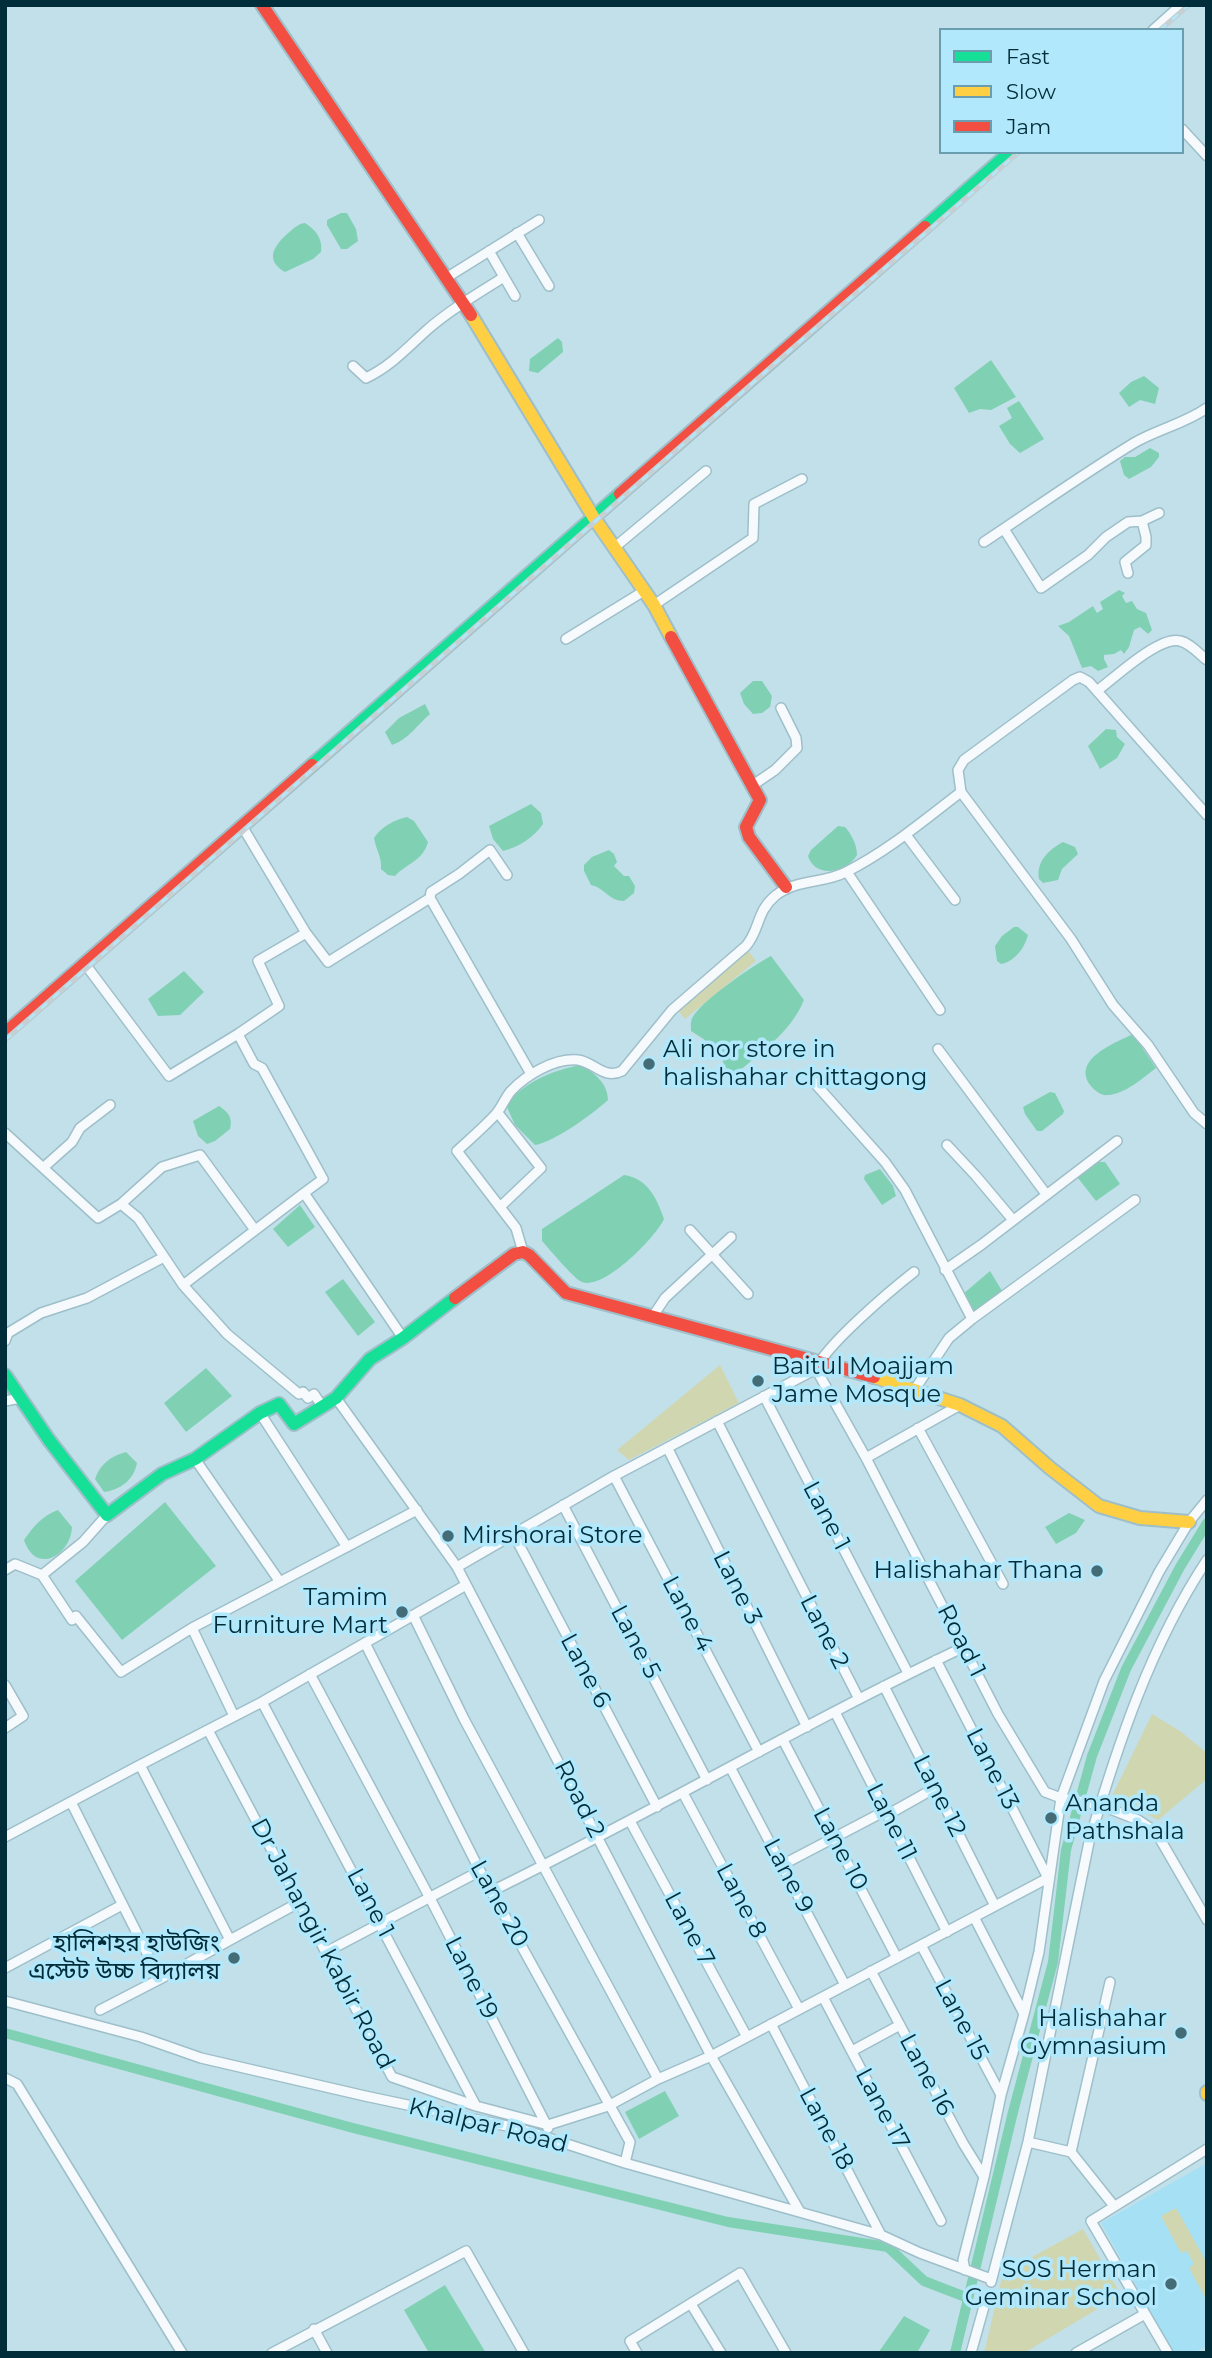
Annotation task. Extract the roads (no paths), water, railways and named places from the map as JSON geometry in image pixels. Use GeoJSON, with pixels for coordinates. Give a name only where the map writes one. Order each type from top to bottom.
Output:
{"type":"FeatureCollection","features":[{"type":"Feature","properties":{"kind":"street"},"geometry":{"type":"LineString","coordinates":[[262,5],[463,302],[594,519],[654,605],[753,785],[760,800],[746,827],[749,836],[786,887]]}},
{"type":"Feature","properties":{"kind":"street"},"geometry":{"type":"LineString","coordinates":[[1155,28],[1181,5]]}},
{"type":"Feature","properties":{"kind":"street"},"geometry":{"type":"LineString","coordinates":[[1184,130],[1207,156]]}},
{"type":"Feature","properties":{"kind":"street"},"geometry":{"type":"LineString","coordinates":[[5,1033],[1008,154]]}},
{"type":"Feature","properties":{"kind":"street"},"geometry":{"type":"LineString","coordinates":[[446,278],[539,220]]}},
{"type":"Feature","properties":{"kind":"street"},"geometry":{"type":"LineString","coordinates":[[517,233],[549,286]]}},
{"type":"Feature","properties":{"kind":"street"},"geometry":{"type":"LineString","coordinates":[[489,251],[515,296]]}},
{"type":"Feature","properties":{"kind":"street"},"geometry":{"type":"LineString","coordinates":[[353,366],[366,378],[376,374],[391,365],[427,330],[463,302],[504,277]]}},
{"type":"Feature","properties":{"kind":"street"},"geometry":{"type":"LineString","coordinates":[[984,542],[1134,443],[1163,428],[1180,424],[1207,408]]}},
{"type":"Feature","properties":{"kind":"street"},"geometry":{"type":"LineString","coordinates":[[615,547],[706,471]]}},
{"type":"Feature","properties":{"kind":"street"},"geometry":{"type":"LineString","coordinates":[[654,605],[753,538],[754,504],[802,479]]}},
{"type":"Feature","properties":{"kind":"street"},"geometry":{"type":"LineString","coordinates":[[1004,528],[1041,588],[1088,555],[1106,537],[1128,522],[1142,521],[1159,513]]}},
{"type":"Feature","properties":{"kind":"street"},"geometry":{"type":"LineString","coordinates":[[1128,573],[1125,562],[1146,544],[1142,521]]}},
{"type":"Feature","properties":{"kind":"street"},"geometry":{"type":"LineString","coordinates":[[566,639],[643,591]]}},
{"type":"Feature","properties":{"kind":"street"},"geometry":{"type":"LineString","coordinates":[[1097,691],[1158,645],[1171,639],[1183,641],[1207,660]]}},
{"type":"Feature","properties":{"kind":"street"},"geometry":{"type":"LineString","coordinates":[[1207,815],[1089,682],[1080,677],[964,760],[958,770],[961,792],[1071,939],[1113,1005],[1148,1045],[1194,1113],[1207,1124]]}},
{"type":"Feature","properties":{"kind":"street"},"geometry":{"type":"LineString","coordinates":[[753,785],[775,770],[797,748],[796,738],[781,708]]}},
{"type":"Feature","properties":{"kind":"street"},"geometry":{"type":"LineString","coordinates":[[961,792],[906,835],[846,872],[830,879],[786,887],[758,917],[752,938],[746,946],[672,1010],[622,1071],[615,1074],[603,1072],[579,1060],[557,1063],[531,1074],[511,1092],[498,1112],[457,1151],[516,1228],[523,1252],[566,1293],[818,1365],[915,1389],[960,1405],[1002,1426],[1099,1506],[1140,1518],[1189,1522]]}},
{"type":"Feature","properties":{"kind":"street"},"geometry":{"type":"LineString","coordinates":[[242,826],[306,933],[328,962],[430,898]]}},
{"type":"Feature","properties":{"kind":"street"},"geometry":{"type":"LineString","coordinates":[[906,835],[955,900]]}},
{"type":"Feature","properties":{"kind":"street"},"geometry":{"type":"LineString","coordinates":[[507,875],[490,850],[431,892],[430,898],[531,1074]]}},
{"type":"Feature","properties":{"kind":"street"},"geometry":{"type":"LineString","coordinates":[[846,872],[940,1010]]}},
{"type":"Feature","properties":{"kind":"street"},"geometry":{"type":"LineString","coordinates":[[85,964],[169,1076],[279,1006],[258,961],[306,933]]}},
{"type":"Feature","properties":{"kind":"street"},"geometry":{"type":"LineString","coordinates":[[183,1285],[323,1179],[262,1068],[254,1064],[238,1034]]}},
{"type":"Feature","properties":{"kind":"street"},"geometry":{"type":"LineString","coordinates":[[938,1049],[1046,1194]]}},
{"type":"Feature","properties":{"kind":"street"},"geometry":{"type":"LineString","coordinates":[[812,1080],[885,1162],[905,1190],[944,1270],[972,1319]]}},
{"type":"Feature","properties":{"kind":"street"},"geometry":{"type":"LineString","coordinates":[[44,1167],[72,1142],[80,1128],[110,1105]]}},
{"type":"Feature","properties":{"kind":"street"},"geometry":{"type":"LineString","coordinates":[[498,1112],[541,1168],[501,1206]]}},
{"type":"Feature","properties":{"kind":"street"},"geometry":{"type":"LineString","coordinates":[[5,1133],[98,1218],[121,1204],[162,1167],[200,1155],[255,1230]]}},
{"type":"Feature","properties":{"kind":"street"},"geometry":{"type":"LineString","coordinates":[[944,1270],[1117,1141]]}},
{"type":"Feature","properties":{"kind":"street"},"geometry":{"type":"LineString","coordinates":[[947,1145],[1013,1220]]}},
{"type":"Feature","properties":{"kind":"street"},"geometry":{"type":"LineString","coordinates":[[304,1193],[403,1338]]}},
{"type":"Feature","properties":{"kind":"street"},"geometry":{"type":"LineString","coordinates":[[915,1389],[949,1338],[1135,1200]]}},
{"type":"Feature","properties":{"kind":"street"},"geometry":{"type":"LineString","coordinates":[[121,1204],[138,1218],[183,1285],[227,1334],[299,1394],[303,1392],[308,1398],[314,1394],[322,1406]]}},
{"type":"Feature","properties":{"kind":"street"},"geometry":{"type":"LineString","coordinates":[[690,1230],[748,1294]]}},
{"type":"Feature","properties":{"kind":"street"},"geometry":{"type":"LineString","coordinates":[[653,1316],[665,1298],[731,1237]]}},
{"type":"Feature","properties":{"kind":"street"},"geometry":{"type":"LineString","coordinates":[[42,1574],[83,1542],[107,1515],[162,1474],[195,1459],[260,1413],[279,1404],[294,1424],[337,1398],[370,1359],[403,1338],[514,1254],[523,1252]]}},
{"type":"Feature","properties":{"kind":"street"},"geometry":{"type":"LineString","coordinates":[[5,1342],[8,1333],[40,1313],[87,1298],[163,1257]]}},
{"type":"Feature","properties":{"kind":"street"},"geometry":{"type":"LineString","coordinates":[[457,1567],[614,1476],[818,1365],[867,1313],[914,1272]]}},
{"type":"Feature","properties":{"kind":"street","name":"Road 1"},"geometry":{"type":"LineString","coordinates":[[818,1365],[998,1714],[1045,1791],[1063,1798]]}},
{"type":"Feature","properties":{"kind":"street"},"geometry":{"type":"LineString","coordinates":[[5,1375],[49,1440],[107,1515]]}},
{"type":"Feature","properties":{"kind":"street","name":"Lane 1"},"geometry":{"type":"LineString","coordinates":[[764,1396],[908,1673]]}},
{"type":"Feature","properties":{"kind":"street"},"geometry":{"type":"LineString","coordinates":[[5,1401],[21,1398]]}},
{"type":"Feature","properties":{"kind":"street","name":"Road 2"},"geometry":{"type":"LineString","coordinates":[[337,1398],[457,1567],[514,1672],[711,2056],[800,2212]]}},
{"type":"Feature","properties":{"kind":"street"},"geometry":{"type":"LineString","coordinates":[[866,1458],[960,1405]]}},
{"type":"Feature","properties":{"kind":"street"},"geometry":{"type":"LineString","coordinates":[[260,1413],[347,1546]]}},
{"type":"Feature","properties":{"kind":"street","name":"Lane 2"},"geometry":{"type":"LineString","coordinates":[[717,1421],[859,1699]]}},
{"type":"Feature","properties":{"kind":"street"},"geometry":{"type":"LineString","coordinates":[[918,1428],[1003,1584]]}},
{"type":"Feature","properties":{"kind":"street","name":"Lane 3"},"geometry":{"type":"LineString","coordinates":[[667,1449],[807,1727]]}},
{"type":"Feature","properties":{"kind":"street"},"geometry":{"type":"LineString","coordinates":[[195,1459],[280,1582]]}},
{"type":"Feature","properties":{"kind":"street","name":"Lane 4"},"geometry":{"type":"LineString","coordinates":[[614,1476],[759,1752]]}},
{"type":"Feature","properties":{"kind":"street"},"geometry":{"type":"LineString","coordinates":[[965,2270],[963,2260],[1001,2095],[1039,1952],[1048,1878],[1063,1798],[1104,1681],[1159,1572],[1189,1522],[1207,1500]]}},
{"type":"Feature","properties":{"kind":"street","name":"Lane 5"},"geometry":{"type":"LineString","coordinates":[[563,1505],[707,1780]]}},
{"type":"Feature","properties":{"kind":"street"},"geometry":{"type":"LineString","coordinates":[[5,1570],[15,1564],[42,1574],[72,1620],[76,1616],[121,1672],[192,1628],[417,1510]]}},
{"type":"Feature","properties":{"kind":"street","name":"Lane 6"},"geometry":{"type":"LineString","coordinates":[[514,1535],[657,1807]]}},
{"type":"Feature","properties":{"kind":"street"},"geometry":{"type":"LineString","coordinates":[[1114,2206],[1071,2152],[1028,2142],[1089,1842],[1100,1805],[1135,1699],[1175,1613],[1207,1560]]}},
{"type":"Feature","properties":{"kind":"street"},"geometry":{"type":"LineString","coordinates":[[6,1835],[262,1702],[466,1585]]}},
{"type":"Feature","properties":{"kind":"street"},"geometry":{"type":"LineString","coordinates":[[413,1615],[464,1719],[658,2080]]}},
{"type":"Feature","properties":{"kind":"street"},"geometry":{"type":"LineString","coordinates":[[192,1628],[234,1716]]}},
{"type":"Feature","properties":{"kind":"street","name":"Lane 20"},"geometry":{"type":"LineString","coordinates":[[365,1643],[480,1871],[630,2142],[625,2163]]}},
{"type":"Feature","properties":{"kind":"street"},"geometry":{"type":"LineString","coordinates":[[492,1891],[599,1838],[936,1660],[962,1643]]}},
{"type":"Feature","properties":{"kind":"street","name":"Lane 13"},"geometry":{"type":"LineString","coordinates":[[936,1660],[1048,1878]]}},
{"type":"Feature","properties":{"kind":"street","name":"Lane 19"},"geometry":{"type":"LineString","coordinates":[[310,1674],[548,2125]]}},
{"type":"Feature","properties":{"kind":"street"},"geometry":{"type":"LineString","coordinates":[[5,1685],[23,1716],[5,1728]]}},
{"type":"Feature","properties":{"kind":"street","name":"Lane 12"},"geometry":{"type":"LineString","coordinates":[[884,1686],[995,1906]]}},
{"type":"Feature","properties":{"kind":"street","name":"Lane 1"},"geometry":{"type":"LineString","coordinates":[[262,1702],[382,1924],[476,2106]]}},
{"type":"Feature","properties":{"kind":"street","name":"Lane 11"},"geometry":{"type":"LineString","coordinates":[[835,1712],[947,1932]]}},
{"type":"Feature","properties":{"kind":"street","name":"Dr Jahangir Kabir Road"},"geometry":{"type":"LineString","coordinates":[[208,1730],[392,2077],[476,2106],[548,2125]]}},
{"type":"Feature","properties":{"kind":"street","name":"Lane 10"},"geometry":{"type":"LineString","coordinates":[[783,1740],[897,1958]]}},
{"type":"Feature","properties":{"kind":"street"},"geometry":{"type":"LineString","coordinates":[[140,1765],[230,1940]]}},
{"type":"Feature","properties":{"kind":"street","name":"Lane 9"},"geometry":{"type":"LineString","coordinates":[[730,1768],[845,1985]]}},
{"type":"Feature","properties":{"kind":"street"},"geometry":{"type":"LineString","coordinates":[[782,1865],[935,1788]]}},
{"type":"Feature","properties":{"kind":"street","name":"Lane 8"},"geometry":{"type":"LineString","coordinates":[[683,1793],[799,2010]]}},
{"type":"Feature","properties":{"kind":"street"},"geometry":{"type":"LineString","coordinates":[[1063,1798],[1100,1805],[1138,1820],[1150,1828],[1160,1839],[1207,1920]]}},
{"type":"Feature","properties":{"kind":"street"},"geometry":{"type":"LineString","coordinates":[[72,1802],[160,1979]]}},
{"type":"Feature","properties":{"kind":"street","name":"Lane 7"},"geometry":{"type":"LineString","coordinates":[[630,1821],[747,2037]]}},
{"type":"Feature","properties":{"kind":"street"},"geometry":{"type":"LineString","coordinates":[[326,1952],[480,1871]]}},
{"type":"Feature","properties":{"kind":"street"},"geometry":{"type":"LineString","coordinates":[[548,2138],[548,2125],[608,2106],[711,2056],[1048,1878]]}},
{"type":"Feature","properties":{"kind":"street"},"geometry":{"type":"LineString","coordinates":[[100,2010],[298,1903]]}},
{"type":"Feature","properties":{"kind":"street"},"geometry":{"type":"LineString","coordinates":[[5,1968],[122,1905]]}},
{"type":"Feature","properties":{"kind":"street"},"geometry":{"type":"LineString","coordinates":[[974,1917],[1024,2014]]}},
{"type":"Feature","properties":{"kind":"street","name":"Lane 15"},"geometry":{"type":"LineString","coordinates":[[921,1945],[1001,2095]]}},
{"type":"Feature","properties":{"kind":"street","name":"Lane 16"},"geometry":{"type":"LineString","coordinates":[[871,1971],[984,2177]]}},
{"type":"Feature","properties":{"kind":"street"},"geometry":{"type":"LineString","coordinates":[[1071,2152],[1110,1982]]}},
{"type":"Feature","properties":{"kind":"street","name":"Lane 17"},"geometry":{"type":"LineString","coordinates":[[823,1997],[941,2221]]}},
{"type":"Feature","properties":{"kind":"street","name":"Khalpar Road"},"geometry":{"type":"LineString","coordinates":[[5,2001],[141,2038],[201,2058],[521,2129],[625,2163],[881,2235],[989,2280],[1028,2142]]}},
{"type":"Feature","properties":{"kind":"street","name":"Lane 18"},"geometry":{"type":"LineString","coordinates":[[771,2024],[881,2235]]}},
{"type":"Feature","properties":{"kind":"street"},"geometry":{"type":"LineString","coordinates":[[852,2051],[900,2025]]}},
{"type":"Feature","properties":{"kind":"street"},"geometry":{"type":"LineString","coordinates":[[5,2078],[16,2084],[182,2353]]}},
{"type":"Feature","properties":{"kind":"street"},"geometry":{"type":"LineString","coordinates":[[1168,2353],[1091,2221],[1207,2149]]}},
{"type":"Feature","properties":{"kind":"street"},"geometry":{"type":"LineString","coordinates":[[272,2353],[466,2251],[524,2353]]}},
{"type":"Feature","properties":{"kind":"street"},"geometry":{"type":"LineString","coordinates":[[637,2353],[630,2342],[740,2273],[786,2353]]}},
{"type":"Feature","properties":{"kind":"street"},"geometry":{"type":"LineString","coordinates":[[971,2353],[985,2303]]}},
{"type":"Feature","properties":{"kind":"street"},"geometry":{"type":"LineString","coordinates":[[691,2304],[721,2353]]}},
{"type":"Feature","properties":{"kind":"street"},"geometry":{"type":"LineString","coordinates":[[1076,2353],[1145,2314]]}},
{"type":"Feature","properties":{"kind":"street"},"geometry":{"type":"LineString","coordinates":[[314,2329],[327,2353]]}},
{"type":"Feature","properties":{"kind":"waterway"},"geometry":{"type":"LineString","coordinates":[[955,2353],[1013,2112],[1053,1962],[1066,1850],[1092,1756],[1126,1669],[1180,1567],[1207,1523]]}},
{"type":"Feature","properties":{"kind":"waterway"},"geometry":{"type":"LineString","coordinates":[[5,2033],[353,2128],[728,2222],[888,2247],[924,2281],[968,2298]]}},
{"type":"Feature","properties":{"kind":"railway"},"geometry":{"type":"LineString","coordinates":[[1162,28],[1189,5]]}},
{"type":"Feature","properties":{"kind":"railway"},"geometry":{"type":"LineString","coordinates":[[5,1040],[1017,154]]}},
{"type":"Feature","properties":{"kind":"place","name":"Ali nor store in halishahar chittagong"},"geometry":{"type":"Point","coordinates":[649,1064]}},
{"type":"Feature","properties":{"kind":"place","name":"Baitul Moajjam Jame Mosque"},"geometry":{"type":"Point","coordinates":[758,1381]}},
{"type":"Feature","properties":{"kind":"place","name":"Mirshorai Store"},"geometry":{"type":"Point","coordinates":[448,1536]}},
{"type":"Feature","properties":{"kind":"place","name":"Halishahar Thana"},"geometry":{"type":"Point","coordinates":[1097,1571]}},
{"type":"Feature","properties":{"kind":"place","name":"Tamim Furniture Mart"},"geometry":{"type":"Point","coordinates":[402,1612]}},
{"type":"Feature","properties":{"kind":"place","name":"Ananda Pathshala"},"geometry":{"type":"Point","coordinates":[1051,1818]}},
{"type":"Feature","properties":{"kind":"place","name":"হালিশহর হাউজিং এস্টেট উচ্চ বিদ্যালয়"},"geometry":{"type":"Point","coordinates":[234,1958]}},
{"type":"Feature","properties":{"kind":"place","name":"Halishahar Gymnasium"},"geometry":{"type":"Point","coordinates":[1181,2033]}},
{"type":"Feature","properties":{"kind":"place","name":"SOS Herman Geminar School"},"geometry":{"type":"Point","coordinates":[1171,2284]}}]}
